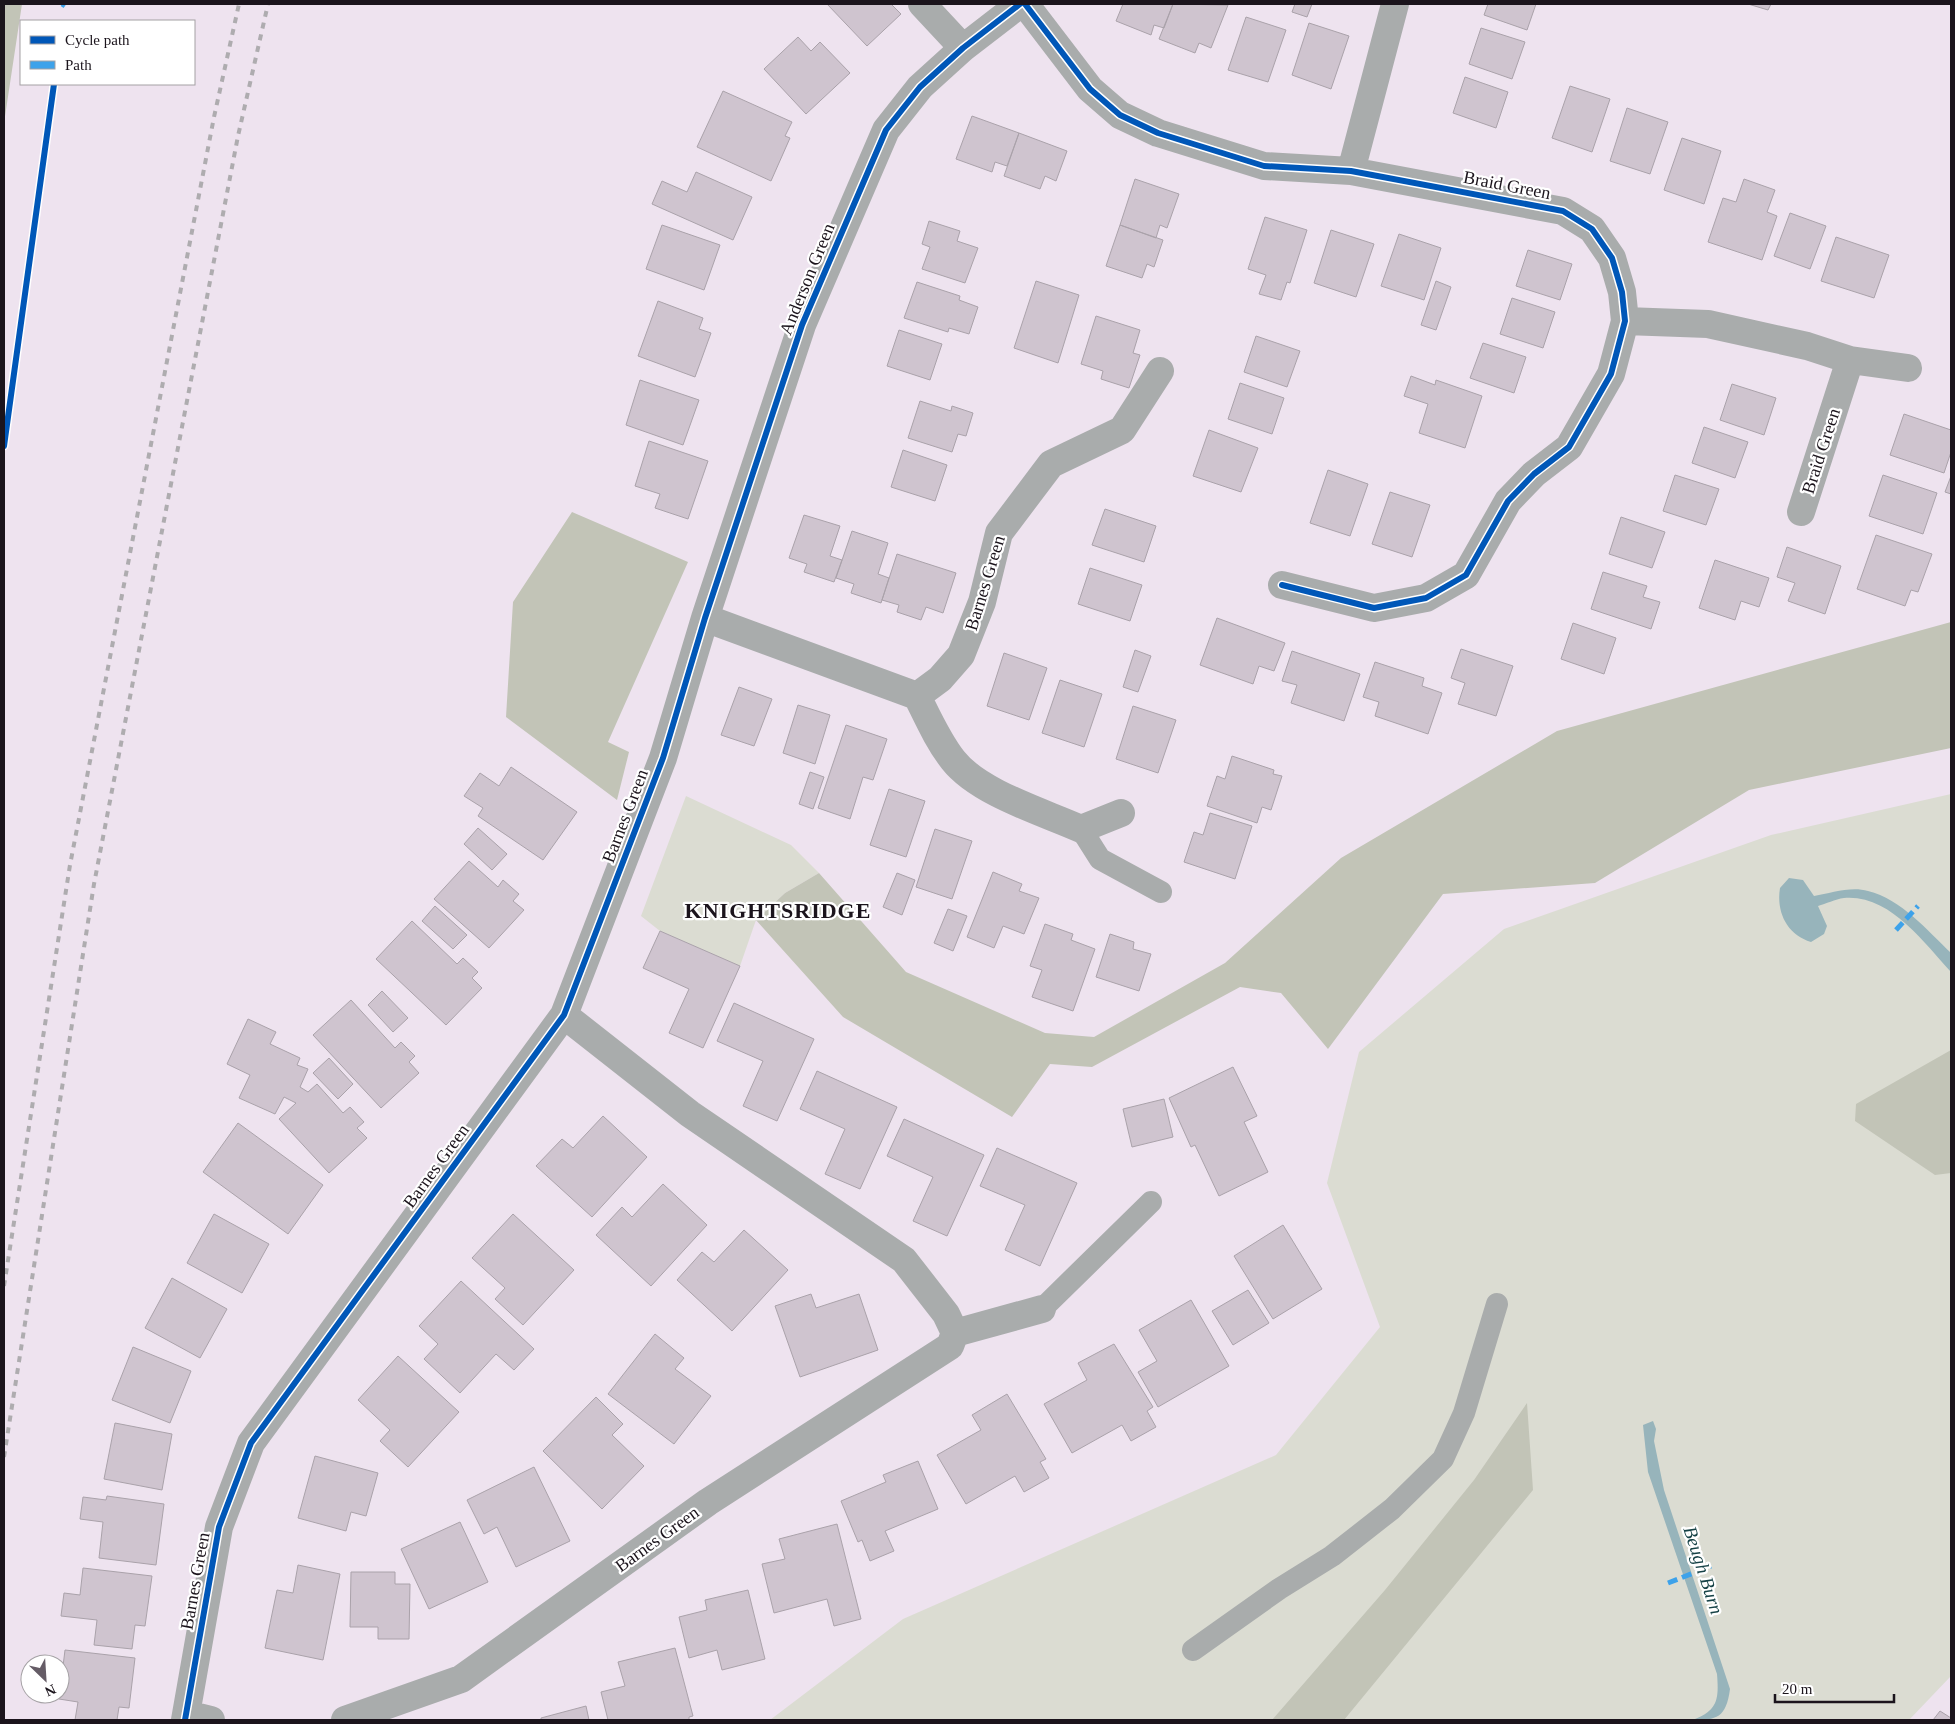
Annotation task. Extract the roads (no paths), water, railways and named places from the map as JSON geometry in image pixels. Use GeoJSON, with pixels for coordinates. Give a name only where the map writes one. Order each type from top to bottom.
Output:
{"type":"FeatureCollection","features":[{"type":"Feature","properties":{"kind":"street"},"geometry":{"type":"LineString","coordinates":[[922,4],[963,48]]}},
{"type":"Feature","properties":{"kind":"street","name":"Anderson Green"},"geometry":{"type":"LineString","coordinates":[[705,618],[802,325],[886,130],[920,87],[963,48],[1020,4]]}},
{"type":"Feature","properties":{"kind":"street","name":"Braid Green"},"geometry":{"type":"LineString","coordinates":[[1025,4],[1090,89],[1120,115],[1158,133],[1264,166],[1350,171],[1563,211],[1592,229],[1612,258],[1622,292],[1625,322],[1611,374],[1569,448],[1534,474],[1508,501],[1466,575],[1426,598],[1374,608],[1282,584]]}},
{"type":"Feature","properties":{"kind":"street"},"geometry":{"type":"LineString","coordinates":[[1350,171],[1395,4]]}},
{"type":"Feature","properties":{"kind":"street"},"geometry":{"type":"LineString","coordinates":[[1625,322],[1708,324],[1807,346],[1850,360],[1908,368]]}},
{"type":"Feature","properties":{"kind":"street","name":"Braid Green"},"geometry":{"type":"LineString","coordinates":[[1801,512],[1850,360]]}},
{"type":"Feature","properties":{"kind":"street","name":"Barnes Green"},"geometry":{"type":"LineString","coordinates":[[917,696],[940,680],[961,655],[982,602],[998,533],[1051,464],[1122,430],[1160,371]]}},
{"type":"Feature","properties":{"kind":"street"},"geometry":{"type":"LineString","coordinates":[[705,618],[917,696],[936,733],[954,761],[979,784],[1081,829],[1121,813]]}},
{"type":"Feature","properties":{"kind":"street","name":"Barnes Green"},"geometry":{"type":"LineString","coordinates":[[194,1718],[219,1527],[251,1443],[564,1015],[663,758],[705,618]]}},
{"type":"Feature","properties":{"kind":"street"},"geometry":{"type":"LineString","coordinates":[[564,1015],[690,1114],[904,1260],[946,1314],[955,1333],[1042,1310]]}},
{"type":"Feature","properties":{"kind":"street","name":"Barnes Green"},"geometry":{"type":"LineString","coordinates":[[344,1720],[461,1679],[708,1502],[950,1346],[955,1333]]}},
{"type":"Feature","properties":{"kind":"lane"},"geometry":{"type":"LineString","coordinates":[[1081,829],[1100,859],[1161,892]]}},
{"type":"Feature","properties":{"kind":"lane"},"geometry":{"type":"LineString","coordinates":[[1042,1310],[1150,1202]]}},
{"type":"Feature","properties":{"kind":"lane"},"geometry":{"type":"LineString","coordinates":[[1193,1650],[1279,1589],[1332,1556],[1392,1509],[1443,1460],[1464,1413],[1497,1304]]}},
{"type":"Feature","properties":{"kind":"water"},"geometry":{"type":"Polygon","coordinates":[[[1789,878],[1803,880],[1814,896],[1855,889],[1868,891],[1892,901],[1903,908],[1951,953],[1951,972],[1905,923],[1891,912],[1861,899],[1844,898],[1818,906],[1827,926],[1824,934],[1811,942],[1803,939],[1795,934],[1785,921],[1780,906],[1780,888],[1789,878]]]}},
{"type":"Feature","properties":{"kind":"water"},"geometry":{"type":"Polygon","coordinates":[[[1653,1421],[1656,1429],[1654,1441],[1664,1490],[1730,1689],[1723,1712],[1714,1718],[1692,1720],[1707,1713],[1715,1703],[1718,1690],[1717,1674],[1648,1472],[1643,1425],[1653,1421]]]}},
{"type":"Feature","properties":{"kind":"railway"},"geometry":{"type":"LineString","coordinates":[[4,1286],[70,865],[214,117],[239,4]]}},
{"type":"Feature","properties":{"kind":"railway"},"geometry":{"type":"LineString","coordinates":[[4,1457],[94,884],[238,136],[268,4]]}},
{"type":"Feature","properties":{"kind":"district","name":"KNIGHTSRIDGE"},"geometry":{"type":"Point","coordinates":[778,910]}},
{"type":"Feature","properties":{"kind":"water label","name":"Beugh Burn"},"geometry":{"type":"Point","coordinates":[1704,1570]}}]}
